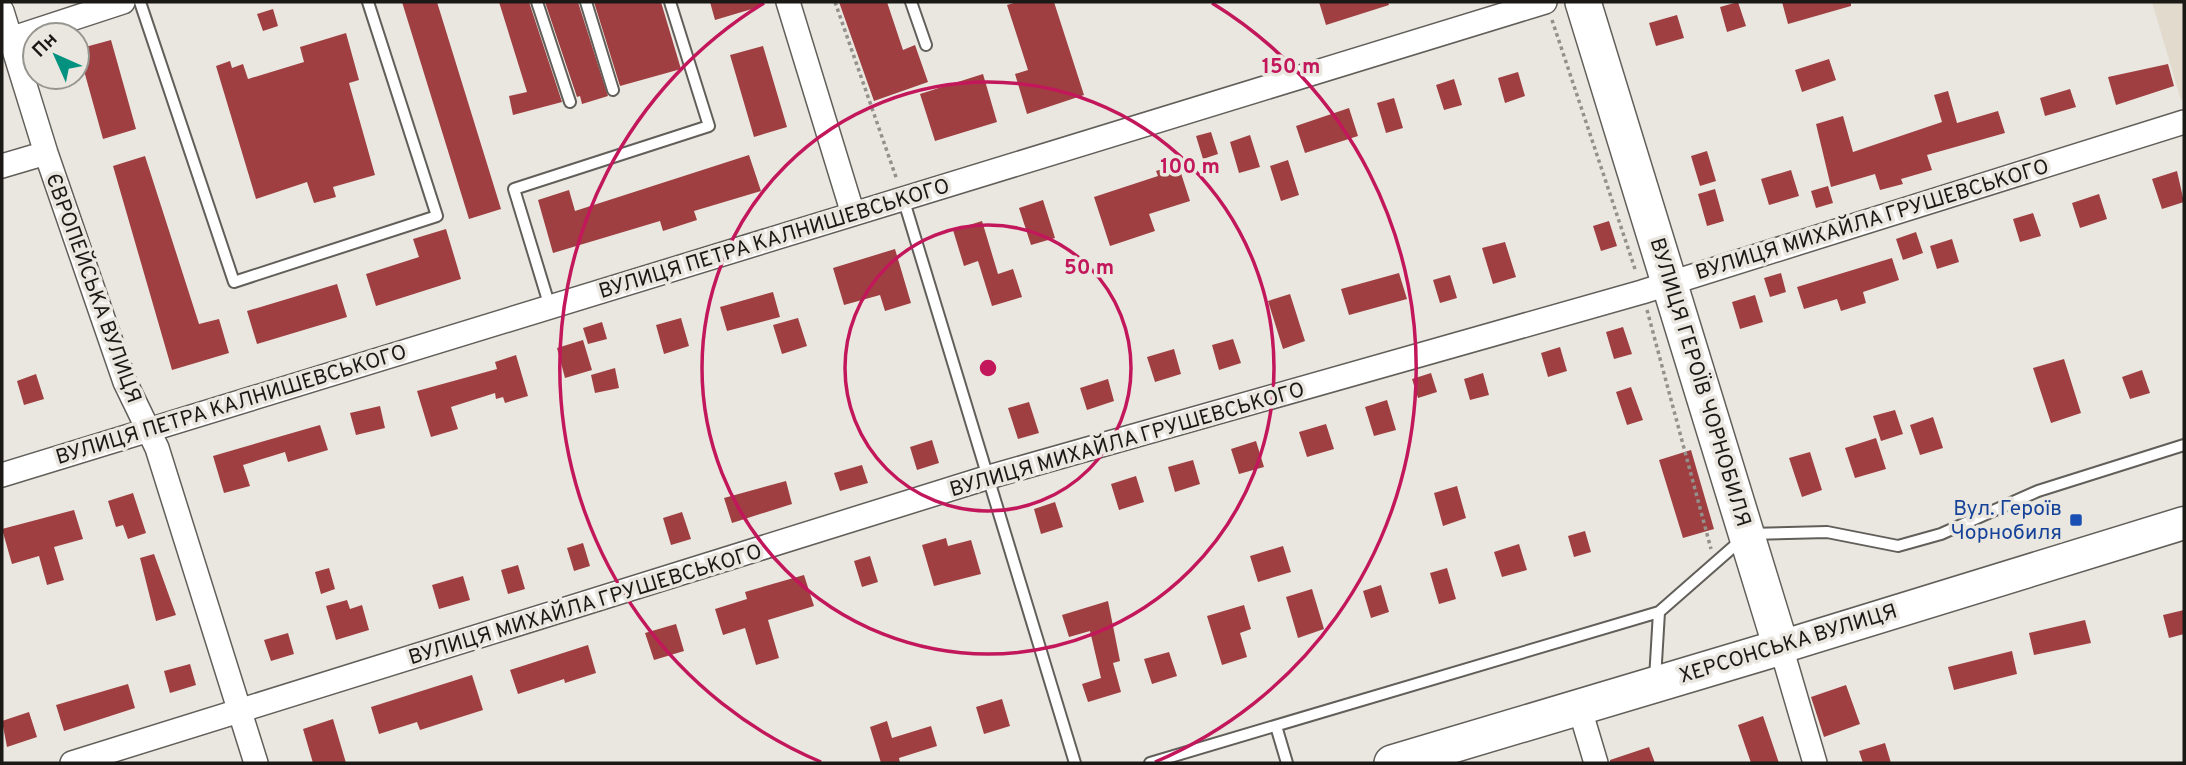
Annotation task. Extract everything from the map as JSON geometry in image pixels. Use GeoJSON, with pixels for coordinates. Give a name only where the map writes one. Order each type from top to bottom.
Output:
{"type":"FeatureCollection","features":[{"type":"Feature","properties":{"kind":"main road","name":"ВУЛИЦЯ ГЕРОЇВ ЧОРНОБИЛЯ"},"geometry":{"type":"LineString","coordinates":[[1583,2],[1781,647]]}},
{"type":"Feature","properties":{"kind":"main road","name":"ХЕРСОНСЬКА ВУЛИЦЯ"},"geometry":{"type":"LineString","coordinates":[[1392,763],[2184,523]]}},
{"type":"Feature","properties":{"kind":"street"},"geometry":{"type":"LineString","coordinates":[[10,39],[123,2]]}},
{"type":"Feature","properties":{"kind":"street"},"geometry":{"type":"LineString","coordinates":[[788,2],[853,214]]}},
{"type":"Feature","properties":{"kind":"street","name":"ВУЛИЦЯ ПЕТРА КАЛНИШЕВСЬКОГО"},"geometry":{"type":"LineString","coordinates":[[2,475],[1545,2]]}},
{"type":"Feature","properties":{"kind":"street","name":"ЄВРОПЕЙСЬКА ВУЛИЦЯ"},"geometry":{"type":"LineString","coordinates":[[2,11],[46,152],[125,382],[157,448],[256,763]]}},
{"type":"Feature","properties":{"kind":"street","name":"ВУЛИЦЯ МИХАЙЛА ГРУШЕВСЬКОГО"},"geometry":{"type":"LineString","coordinates":[[72,763],[989,477],[1670,283],[2184,122]]}},
{"type":"Feature","properties":{"kind":"street"},"geometry":{"type":"LineString","coordinates":[[2,166],[46,152]]}},
{"type":"Feature","properties":{"kind":"street","name":"ВУЛИЦЯ ГЕРОЇВ ЧОРНОБИЛЯ"},"geometry":{"type":"LineString","coordinates":[[1781,647],[1815,763]]}},
{"type":"Feature","properties":{"kind":"street"},"geometry":{"type":"LineString","coordinates":[[1579,706],[1596,763]]}},
{"type":"Feature","properties":{"kind":"lane"},"geometry":{"type":"LineString","coordinates":[[140,2],[234,282],[438,216],[368,2]]}},
{"type":"Feature","properties":{"kind":"lane"},"geometry":{"type":"LineString","coordinates":[[537,2],[570,102]]}},
{"type":"Feature","properties":{"kind":"lane"},"geometry":{"type":"LineString","coordinates":[[586,2],[614,90]]}},
{"type":"Feature","properties":{"kind":"lane"},"geometry":{"type":"LineString","coordinates":[[550,307],[514,189],[709,125],[670,2]]}},
{"type":"Feature","properties":{"kind":"lane"},"geometry":{"type":"LineString","coordinates":[[911,2],[926,45]]}},
{"type":"Feature","properties":{"kind":"lane"},"geometry":{"type":"LineString","coordinates":[[903,198],[1075,763]]}},
{"type":"Feature","properties":{"kind":"lane"},"geometry":{"type":"LineString","coordinates":[[1150,763],[1659,612],[1748,534],[1827,532],[1898,546],[1941,534],[2038,491],[2184,445]]}},
{"type":"Feature","properties":{"kind":"lane"},"geometry":{"type":"LineString","coordinates":[[1654,683],[1659,612]]}},
{"type":"Feature","properties":{"kind":"lane"},"geometry":{"type":"LineString","coordinates":[[1276,726],[1287,763]]}},
{"type":"Feature","properties":{"kind":"path"},"geometry":{"type":"LineString","coordinates":[[835,2],[903,198]]}},
{"type":"Feature","properties":{"kind":"shaded area"},"geometry":{"type":"Polygon","coordinates":[[[2152,2],[2184,2],[2184,99],[2181,100],[2152,2]]]}},
{"type":"Feature","properties":{"kind":"building"},"geometry":{"type":"Polygon","coordinates":[[[402,2],[437,2],[501,209],[469,219],[402,2]]]}},
{"type":"Feature","properties":{"kind":"building"},"geometry":{"type":"Polygon","coordinates":[[[499,2],[529,2],[562,102],[513,115],[509,96],[527,92],[499,2]]]}},
{"type":"Feature","properties":{"kind":"building"},"geometry":{"type":"Polygon","coordinates":[[[545,2],[578,2],[608,96],[582,104],[580,96],[577,97],[545,2]]]}},
{"type":"Feature","properties":{"kind":"building"},"geometry":{"type":"Polygon","coordinates":[[[594,2],[661,2],[681,69],[620,86],[594,2]]]}},
{"type":"Feature","properties":{"kind":"building"},"geometry":{"type":"Polygon","coordinates":[[[710,2],[761,2],[762,6],[715,20],[710,2]]]}},
{"type":"Feature","properties":{"kind":"building"},"geometry":{"type":"Polygon","coordinates":[[[839,2],[887,2],[903,50],[915,45],[928,82],[874,101],[839,2]]]}},
{"type":"Feature","properties":{"kind":"building"},"geometry":{"type":"Polygon","coordinates":[[[1017,2],[1054,2],[1084,95],[1027,114],[1015,74],[1028,70],[1007,5],[1017,2]]]}},
{"type":"Feature","properties":{"kind":"building"},"geometry":{"type":"Polygon","coordinates":[[[1319,2],[1388,2],[1389,5],[1326,25],[1319,2]]]}},
{"type":"Feature","properties":{"kind":"building"},"geometry":{"type":"Polygon","coordinates":[[[1738,2],[1746,26],[1727,32],[1720,7],[1738,2]]]}},
{"type":"Feature","properties":{"kind":"building"},"geometry":{"type":"Polygon","coordinates":[[[1782,2],[1851,2],[1851,6],[1788,24],[1782,2]]]}},
{"type":"Feature","properties":{"kind":"building"},"geometry":{"type":"Polygon","coordinates":[[[273,9],[278,26],[263,31],[257,14],[273,9]]]}},
{"type":"Feature","properties":{"kind":"building"},"geometry":{"type":"Polygon","coordinates":[[[1677,15],[1684,38],[1656,46],[1649,23],[1677,15]]]}},
{"type":"Feature","properties":{"kind":"building"},"geometry":{"type":"Polygon","coordinates":[[[346,33],[359,80],[349,83],[375,175],[333,187],[336,197],[314,203],[307,182],[256,199],[216,66],[230,61],[232,68],[243,64],[248,79],[304,62],[300,47],[346,33]]]}},
{"type":"Feature","properties":{"kind":"building"},"geometry":{"type":"Polygon","coordinates":[[[111,40],[136,129],[103,139],[90,91],[91,45],[111,40]]]}},
{"type":"Feature","properties":{"kind":"building"},"geometry":{"type":"Polygon","coordinates":[[[763,46],[787,127],[754,137],[730,55],[763,46]]]}},
{"type":"Feature","properties":{"kind":"building"},"geometry":{"type":"Polygon","coordinates":[[[1829,59],[1836,80],[1802,92],[1795,70],[1829,59]]]}},
{"type":"Feature","properties":{"kind":"building"},"geometry":{"type":"Polygon","coordinates":[[[2168,64],[2174,86],[2116,105],[2108,77],[2168,64]]]}},
{"type":"Feature","properties":{"kind":"building"},"geometry":{"type":"Polygon","coordinates":[[[1518,72],[1525,96],[1505,103],[1498,78],[1518,72]]]}},
{"type":"Feature","properties":{"kind":"building"},"geometry":{"type":"Polygon","coordinates":[[[983,74],[997,122],[935,141],[920,94],[983,74]]]}},
{"type":"Feature","properties":{"kind":"building"},"geometry":{"type":"Polygon","coordinates":[[[1454,79],[1462,105],[1444,110],[1436,85],[1454,79]]]}},
{"type":"Feature","properties":{"kind":"building"},"geometry":{"type":"Polygon","coordinates":[[[2070,89],[2076,107],[2045,116],[2040,98],[2070,89]]]}},
{"type":"Feature","properties":{"kind":"building"},"geometry":{"type":"Polygon","coordinates":[[[1948,91],[1957,123],[1998,111],[2005,133],[1927,155],[1932,170],[1901,179],[1903,184],[1880,190],[1875,174],[1831,187],[1816,124],[1843,116],[1853,152],[1942,122],[1934,95],[1948,91]]]}},
{"type":"Feature","properties":{"kind":"building"},"geometry":{"type":"Polygon","coordinates":[[[1394,98],[1403,128],[1386,133],[1377,103],[1394,98]]]}},
{"type":"Feature","properties":{"kind":"building"},"geometry":{"type":"Polygon","coordinates":[[[1349,108],[1358,136],[1305,153],[1296,126],[1349,108]]]}},
{"type":"Feature","properties":{"kind":"building"},"geometry":{"type":"Polygon","coordinates":[[[1211,132],[1218,154],[1203,159],[1196,136],[1211,132]]]}},
{"type":"Feature","properties":{"kind":"building"},"geometry":{"type":"Polygon","coordinates":[[[1250,135],[1260,167],[1239,173],[1230,142],[1250,135]]]}},
{"type":"Feature","properties":{"kind":"building"},"geometry":{"type":"Polygon","coordinates":[[[1707,151],[1716,181],[1700,186],[1691,156],[1707,151]]]}},
{"type":"Feature","properties":{"kind":"building"},"geometry":{"type":"Polygon","coordinates":[[[749,155],[761,191],[694,211],[697,220],[663,231],[660,221],[553,253],[538,200],[569,190],[575,211],[749,155]]]}},
{"type":"Feature","properties":{"kind":"building"},"geometry":{"type":"Polygon","coordinates":[[[145,156],[199,324],[219,319],[229,353],[172,370],[113,166],[145,156]]]}},
{"type":"Feature","properties":{"kind":"building"},"geometry":{"type":"Polygon","coordinates":[[[1288,160],[1299,195],[1281,201],[1270,166],[1288,160]]]}},
{"type":"Feature","properties":{"kind":"building"},"geometry":{"type":"Polygon","coordinates":[[[1178,164],[1190,201],[1149,214],[1155,231],[1110,246],[1094,197],[1158,176],[1156,171],[1178,164]]]}},
{"type":"Feature","properties":{"kind":"building"},"geometry":{"type":"Polygon","coordinates":[[[1791,170],[1799,196],[1769,205],[1761,179],[1791,170]]]}},
{"type":"Feature","properties":{"kind":"building"},"geometry":{"type":"Polygon","coordinates":[[[2177,171],[2184,202],[2162,209],[2152,179],[2177,171]]]}},
{"type":"Feature","properties":{"kind":"building"},"geometry":{"type":"Polygon","coordinates":[[[1828,186],[1833,203],[1816,208],[1811,191],[1828,186]]]}},
{"type":"Feature","properties":{"kind":"building"},"geometry":{"type":"Polygon","coordinates":[[[1715,189],[1724,221],[1707,226],[1698,194],[1715,189]]]}},
{"type":"Feature","properties":{"kind":"building"},"geometry":{"type":"Polygon","coordinates":[[[2099,194],[2107,219],[2080,228],[2072,203],[2099,194]]]}},
{"type":"Feature","properties":{"kind":"building"},"geometry":{"type":"Polygon","coordinates":[[[1043,200],[1055,238],[1031,245],[1019,208],[1043,200]]]}},
{"type":"Feature","properties":{"kind":"building"},"geometry":{"type":"Polygon","coordinates":[[[2033,213],[2041,236],[2020,242],[2013,219],[2033,213]]]}},
{"type":"Feature","properties":{"kind":"building"},"geometry":{"type":"Polygon","coordinates":[[[982,221],[998,274],[1013,269],[1022,297],[992,306],[978,261],[964,266],[953,230],[982,221]]]}},
{"type":"Feature","properties":{"kind":"building"},"geometry":{"type":"Polygon","coordinates":[[[1609,221],[1617,246],[1601,251],[1593,226],[1609,221]]]}},
{"type":"Feature","properties":{"kind":"building"},"geometry":{"type":"Polygon","coordinates":[[[446,229],[461,279],[376,306],[366,274],[419,257],[413,239],[446,229]]]}},
{"type":"Feature","properties":{"kind":"building"},"geometry":{"type":"Polygon","coordinates":[[[1916,232],[1923,253],[1903,260],[1896,239],[1916,232]]]}},
{"type":"Feature","properties":{"kind":"building"},"geometry":{"type":"Polygon","coordinates":[[[1952,239],[1959,262],[1937,269],[1930,246],[1952,239]]]}},
{"type":"Feature","properties":{"kind":"building"},"geometry":{"type":"Polygon","coordinates":[[[1505,242],[1516,277],[1493,284],[1482,248],[1505,242]]]}},
{"type":"Feature","properties":{"kind":"building"},"geometry":{"type":"Polygon","coordinates":[[[895,249],[911,303],[885,311],[880,295],[844,305],[833,268],[895,249]]]}},
{"type":"Feature","properties":{"kind":"building"},"geometry":{"type":"Polygon","coordinates":[[[1892,258],[1899,280],[1863,292],[1866,303],[1841,311],[1837,299],[1804,309],[1797,287],[1892,258]]]}},
{"type":"Feature","properties":{"kind":"building"},"geometry":{"type":"Polygon","coordinates":[[[1399,273],[1407,299],[1349,315],[1341,289],[1399,273]]]}},
{"type":"Feature","properties":{"kind":"building"},"geometry":{"type":"Polygon","coordinates":[[[1781,273],[1786,292],[1770,297],[1764,278],[1781,273]]]}},
{"type":"Feature","properties":{"kind":"building"},"geometry":{"type":"Polygon","coordinates":[[[1450,275],[1457,298],[1440,303],[1433,280],[1450,275]]]}},
{"type":"Feature","properties":{"kind":"building"},"geometry":{"type":"Polygon","coordinates":[[[337,284],[347,317],[257,344],[247,311],[337,284]]]}},
{"type":"Feature","properties":{"kind":"building"},"geometry":{"type":"Polygon","coordinates":[[[773,292],[780,317],[727,331],[720,307],[773,292]]]}},
{"type":"Feature","properties":{"kind":"building"},"geometry":{"type":"Polygon","coordinates":[[[1290,294],[1305,341],[1283,349],[1268,301],[1290,294]]]}},
{"type":"Feature","properties":{"kind":"building"},"geometry":{"type":"Polygon","coordinates":[[[1755,295],[1763,322],[1740,329],[1732,302],[1755,295]]]}},
{"type":"Feature","properties":{"kind":"building"},"geometry":{"type":"Polygon","coordinates":[[[681,318],[689,346],[664,354],[656,325],[681,318]]]}},
{"type":"Feature","properties":{"kind":"building"},"geometry":{"type":"Polygon","coordinates":[[[798,318],[807,346],[782,354],[773,325],[798,318]]]}},
{"type":"Feature","properties":{"kind":"building"},"geometry":{"type":"Polygon","coordinates":[[[602,322],[607,339],[588,344],[583,328],[602,322]]]}},
{"type":"Feature","properties":{"kind":"building"},"geometry":{"type":"Polygon","coordinates":[[[1623,327],[1632,354],[1614,359],[1606,332],[1623,327]]]}},
{"type":"Feature","properties":{"kind":"building"},"geometry":{"type":"Polygon","coordinates":[[[1233,339],[1241,363],[1219,370],[1212,345],[1233,339]]]}},
{"type":"Feature","properties":{"kind":"building"},"geometry":{"type":"Polygon","coordinates":[[[583,340],[592,370],[565,378],[557,348],[583,340]]]}},
{"type":"Feature","properties":{"kind":"building"},"geometry":{"type":"Polygon","coordinates":[[[1560,347],[1567,371],[1548,377],[1541,353],[1560,347]]]}},
{"type":"Feature","properties":{"kind":"building"},"geometry":{"type":"Polygon","coordinates":[[[1174,349],[1181,374],[1155,382],[1147,357],[1174,349]]]}},
{"type":"Feature","properties":{"kind":"building"},"geometry":{"type":"Polygon","coordinates":[[[516,355],[528,396],[505,403],[503,397],[496,399],[495,393],[451,407],[458,429],[431,437],[417,391],[497,369],[495,362],[516,355]]]}},
{"type":"Feature","properties":{"kind":"building"},"geometry":{"type":"Polygon","coordinates":[[[2064,359],[2081,413],[2051,423],[2033,368],[2064,359]]]}},
{"type":"Feature","properties":{"kind":"building"},"geometry":{"type":"Polygon","coordinates":[[[615,368],[619,388],[595,393],[591,375],[615,368]]]}},
{"type":"Feature","properties":{"kind":"building"},"geometry":{"type":"Polygon","coordinates":[[[2142,370],[2150,393],[2130,399],[2122,377],[2142,370]]]}},
{"type":"Feature","properties":{"kind":"building"},"geometry":{"type":"Polygon","coordinates":[[[1431,373],[1437,392],[1418,398],[1412,379],[1431,373]]]}},
{"type":"Feature","properties":{"kind":"building"},"geometry":{"type":"Polygon","coordinates":[[[1483,373],[1489,395],[1470,400],[1464,379],[1483,373]]]}},
{"type":"Feature","properties":{"kind":"building"},"geometry":{"type":"Polygon","coordinates":[[[36,374],[44,399],[24,405],[17,381],[36,374]]]}},
{"type":"Feature","properties":{"kind":"building"},"geometry":{"type":"Polygon","coordinates":[[[1108,379],[1114,401],[1087,410],[1080,388],[1108,379]]]}},
{"type":"Feature","properties":{"kind":"building"},"geometry":{"type":"Polygon","coordinates":[[[1631,387],[1643,420],[1627,425],[1616,392],[1631,387]]]}},
{"type":"Feature","properties":{"kind":"building"},"geometry":{"type":"Polygon","coordinates":[[[1387,400],[1396,430],[1374,436],[1365,407],[1387,400]]]}},
{"type":"Feature","properties":{"kind":"building"},"geometry":{"type":"Polygon","coordinates":[[[1029,402],[1039,433],[1018,439],[1008,408],[1029,402]]]}},
{"type":"Feature","properties":{"kind":"building"},"geometry":{"type":"Polygon","coordinates":[[[380,406],[385,428],[356,435],[350,413],[380,406]]]}},
{"type":"Feature","properties":{"kind":"building"},"geometry":{"type":"Polygon","coordinates":[[[1895,410],[1903,434],[1881,441],[1873,416],[1895,410]]]}},
{"type":"Feature","properties":{"kind":"building"},"geometry":{"type":"Polygon","coordinates":[[[1933,417],[1943,448],[1920,455],[1910,425],[1933,417]]]}},
{"type":"Feature","properties":{"kind":"building"},"geometry":{"type":"Polygon","coordinates":[[[1326,424],[1334,449],[1307,457],[1299,432],[1326,424]]]}},
{"type":"Feature","properties":{"kind":"building"},"geometry":{"type":"Polygon","coordinates":[[[320,425],[328,450],[288,462],[285,452],[243,465],[250,486],[224,493],[213,456],[320,425]]]}},
{"type":"Feature","properties":{"kind":"building"},"geometry":{"type":"Polygon","coordinates":[[[1876,438],[1886,469],[1855,478],[1845,448],[1876,438]]]}},
{"type":"Feature","properties":{"kind":"building"},"geometry":{"type":"Polygon","coordinates":[[[932,440],[939,463],[917,470],[910,447],[932,440]]]}},
{"type":"Feature","properties":{"kind":"building"},"geometry":{"type":"Polygon","coordinates":[[[1256,441],[1264,467],[1239,474],[1231,449],[1256,441]]]}},
{"type":"Feature","properties":{"kind":"building"},"geometry":{"type":"Polygon","coordinates":[[[1691,450],[1714,529],[1683,538],[1659,460],[1691,450]]]}},
{"type":"Feature","properties":{"kind":"building"},"geometry":{"type":"Polygon","coordinates":[[[1810,452],[1822,490],[1802,497],[1789,458],[1810,452]]]}},
{"type":"Feature","properties":{"kind":"building"},"geometry":{"type":"Polygon","coordinates":[[[1193,460],[1200,484],[1175,492],[1168,467],[1193,460]]]}},
{"type":"Feature","properties":{"kind":"building"},"geometry":{"type":"Polygon","coordinates":[[[862,465],[868,483],[840,491],[834,473],[862,465]]]}},
{"type":"Feature","properties":{"kind":"building"},"geometry":{"type":"Polygon","coordinates":[[[1136,476],[1144,502],[1119,510],[1111,484],[1136,476]]]}},
{"type":"Feature","properties":{"kind":"building"},"geometry":{"type":"Polygon","coordinates":[[[786,481],[792,504],[732,523],[724,498],[786,481]]]}},
{"type":"Feature","properties":{"kind":"building"},"geometry":{"type":"Polygon","coordinates":[[[1457,486],[1466,518],[1443,526],[1434,493],[1457,486]]]}},
{"type":"Feature","properties":{"kind":"building"},"geometry":{"type":"Polygon","coordinates":[[[133,493],[146,533],[128,539],[123,525],[116,527],[108,501],[133,493]]]}},
{"type":"Feature","properties":{"kind":"building"},"geometry":{"type":"Polygon","coordinates":[[[1055,502],[1063,527],[1041,534],[1034,509],[1055,502]]]}},
{"type":"Feature","properties":{"kind":"building"},"geometry":{"type":"Polygon","coordinates":[[[74,510],[83,539],[54,547],[64,580],[47,585],[39,556],[12,564],[2,529],[74,510]]]}},
{"type":"Feature","properties":{"kind":"building"},"geometry":{"type":"Polygon","coordinates":[[[682,512],[691,539],[671,545],[663,518],[682,512]]]}},
{"type":"Feature","properties":{"kind":"building"},"geometry":{"type":"Polygon","coordinates":[[[1585,531],[1591,552],[1574,557],[1568,536],[1585,531]]]}},
{"type":"Feature","properties":{"kind":"building"},"geometry":{"type":"Polygon","coordinates":[[[946,538],[948,546],[971,540],[981,574],[934,586],[922,545],[946,538]]]}},
{"type":"Feature","properties":{"kind":"building"},"geometry":{"type":"Polygon","coordinates":[[[583,543],[590,566],[574,571],[567,548],[583,543]]]}},
{"type":"Feature","properties":{"kind":"building"},"geometry":{"type":"Polygon","coordinates":[[[1519,544],[1527,570],[1502,577],[1494,552],[1519,544]]]}},
{"type":"Feature","properties":{"kind":"building"},"geometry":{"type":"Polygon","coordinates":[[[1283,546],[1291,572],[1258,582],[1250,556],[1283,546]]]}},
{"type":"Feature","properties":{"kind":"building"},"geometry":{"type":"Polygon","coordinates":[[[154,554],[176,615],[156,621],[140,558],[154,554]]]}},
{"type":"Feature","properties":{"kind":"building"},"geometry":{"type":"Polygon","coordinates":[[[870,556],[878,582],[862,587],[854,561],[870,556]]]}},
{"type":"Feature","properties":{"kind":"building"},"geometry":{"type":"Polygon","coordinates":[[[518,565],[525,589],[508,594],[501,570],[518,565]]]}},
{"type":"Feature","properties":{"kind":"building"},"geometry":{"type":"Polygon","coordinates":[[[329,568],[335,589],[321,594],[315,572],[329,568]]]}},
{"type":"Feature","properties":{"kind":"building"},"geometry":{"type":"Polygon","coordinates":[[[1447,568],[1456,599],[1439,604],[1430,573],[1447,568]]]}},
{"type":"Feature","properties":{"kind":"building"},"geometry":{"type":"Polygon","coordinates":[[[804,575],[814,606],[768,620],[779,658],[756,665],[745,628],[723,635],[715,609],[747,599],[745,592],[804,575]]]}},
{"type":"Feature","properties":{"kind":"building"},"geometry":{"type":"Polygon","coordinates":[[[463,576],[470,600],[439,609],[432,585],[463,576]]]}},
{"type":"Feature","properties":{"kind":"building"},"geometry":{"type":"Polygon","coordinates":[[[1381,585],[1389,612],[1371,618],[1363,591],[1381,585]]]}},
{"type":"Feature","properties":{"kind":"building"},"geometry":{"type":"Polygon","coordinates":[[[1312,589],[1324,629],[1298,638],[1286,597],[1312,589]]]}},
{"type":"Feature","properties":{"kind":"building"},"geometry":{"type":"Polygon","coordinates":[[[347,600],[350,609],[362,605],[369,630],[336,640],[326,606],[347,600]]]}},
{"type":"Feature","properties":{"kind":"building"},"geometry":{"type":"Polygon","coordinates":[[[1108,601],[1120,661],[1113,663],[1121,692],[1088,702],[1082,684],[1101,678],[1090,631],[1069,637],[1062,615],[1108,601]]]}},
{"type":"Feature","properties":{"kind":"building"},"geometry":{"type":"Polygon","coordinates":[[[1244,605],[1251,629],[1240,633],[1247,657],[1222,665],[1207,616],[1244,605]]]}},
{"type":"Feature","properties":{"kind":"building"},"geometry":{"type":"Polygon","coordinates":[[[2184,610],[2184,634],[2169,638],[2163,615],[2184,610]]]}},
{"type":"Feature","properties":{"kind":"building"},"geometry":{"type":"Polygon","coordinates":[[[2085,620],[2091,643],[2034,655],[2029,633],[2085,620]]]}},
{"type":"Feature","properties":{"kind":"building"},"geometry":{"type":"Polygon","coordinates":[[[676,624],[684,651],[654,660],[645,633],[676,624]]]}},
{"type":"Feature","properties":{"kind":"building"},"geometry":{"type":"Polygon","coordinates":[[[288,633],[294,654],[271,661],[264,640],[288,633]]]}},
{"type":"Feature","properties":{"kind":"building"},"geometry":{"type":"Polygon","coordinates":[[[588,645],[596,673],[565,683],[564,679],[518,694],[510,670],[588,645]]]}},
{"type":"Feature","properties":{"kind":"building"},"geometry":{"type":"Polygon","coordinates":[[[2012,651],[2017,674],[1954,690],[1948,667],[2012,651]]]}},
{"type":"Feature","properties":{"kind":"building"},"geometry":{"type":"Polygon","coordinates":[[[1169,652],[1177,676],[1152,684],[1144,659],[1169,652]]]}},
{"type":"Feature","properties":{"kind":"building"},"geometry":{"type":"Polygon","coordinates":[[[190,664],[196,685],[170,693],[164,671],[190,664]]]}},
{"type":"Feature","properties":{"kind":"building"},"geometry":{"type":"Polygon","coordinates":[[[472,675],[483,710],[420,730],[417,722],[379,734],[371,707],[472,675]]]}},
{"type":"Feature","properties":{"kind":"building"},"geometry":{"type":"Polygon","coordinates":[[[128,684],[135,708],[64,731],[56,705],[128,684]]]}},
{"type":"Feature","properties":{"kind":"building"},"geometry":{"type":"Polygon","coordinates":[[[1846,685],[1860,724],[1824,737],[1811,697],[1846,685]]]}},
{"type":"Feature","properties":{"kind":"building"},"geometry":{"type":"Polygon","coordinates":[[[1002,699],[1010,726],[984,734],[976,707],[1002,699]]]}},
{"type":"Feature","properties":{"kind":"building"},"geometry":{"type":"Polygon","coordinates":[[[29,712],[37,737],[7,747],[2,721],[29,712]]]}},
{"type":"Feature","properties":{"kind":"building"},"geometry":{"type":"Polygon","coordinates":[[[1763,716],[1779,763],[1751,763],[1738,725],[1763,716]]]}},
{"type":"Feature","properties":{"kind":"building"},"geometry":{"type":"Polygon","coordinates":[[[333,719],[346,763],[313,763],[303,729],[333,719]]]}},
{"type":"Feature","properties":{"kind":"building"},"geometry":{"type":"Polygon","coordinates":[[[887,721],[892,738],[931,726],[937,746],[899,758],[900,763],[881,763],[870,727],[887,721]]]}},
{"type":"Feature","properties":{"kind":"building"},"geometry":{"type":"Polygon","coordinates":[[[1885,743],[1891,763],[1863,763],[1859,751],[1885,743]]]}},
{"type":"Feature","properties":{"kind":"building"},"geometry":{"type":"Polygon","coordinates":[[[1649,747],[1655,763],[1610,763],[1610,760],[1649,747]]]}},
{"type":"Feature","properties":{"kind":"place","name":"Вул. Героїв Чорнобиля"},"geometry":{"type":"Point","coordinates":[2076,520]}}]}
